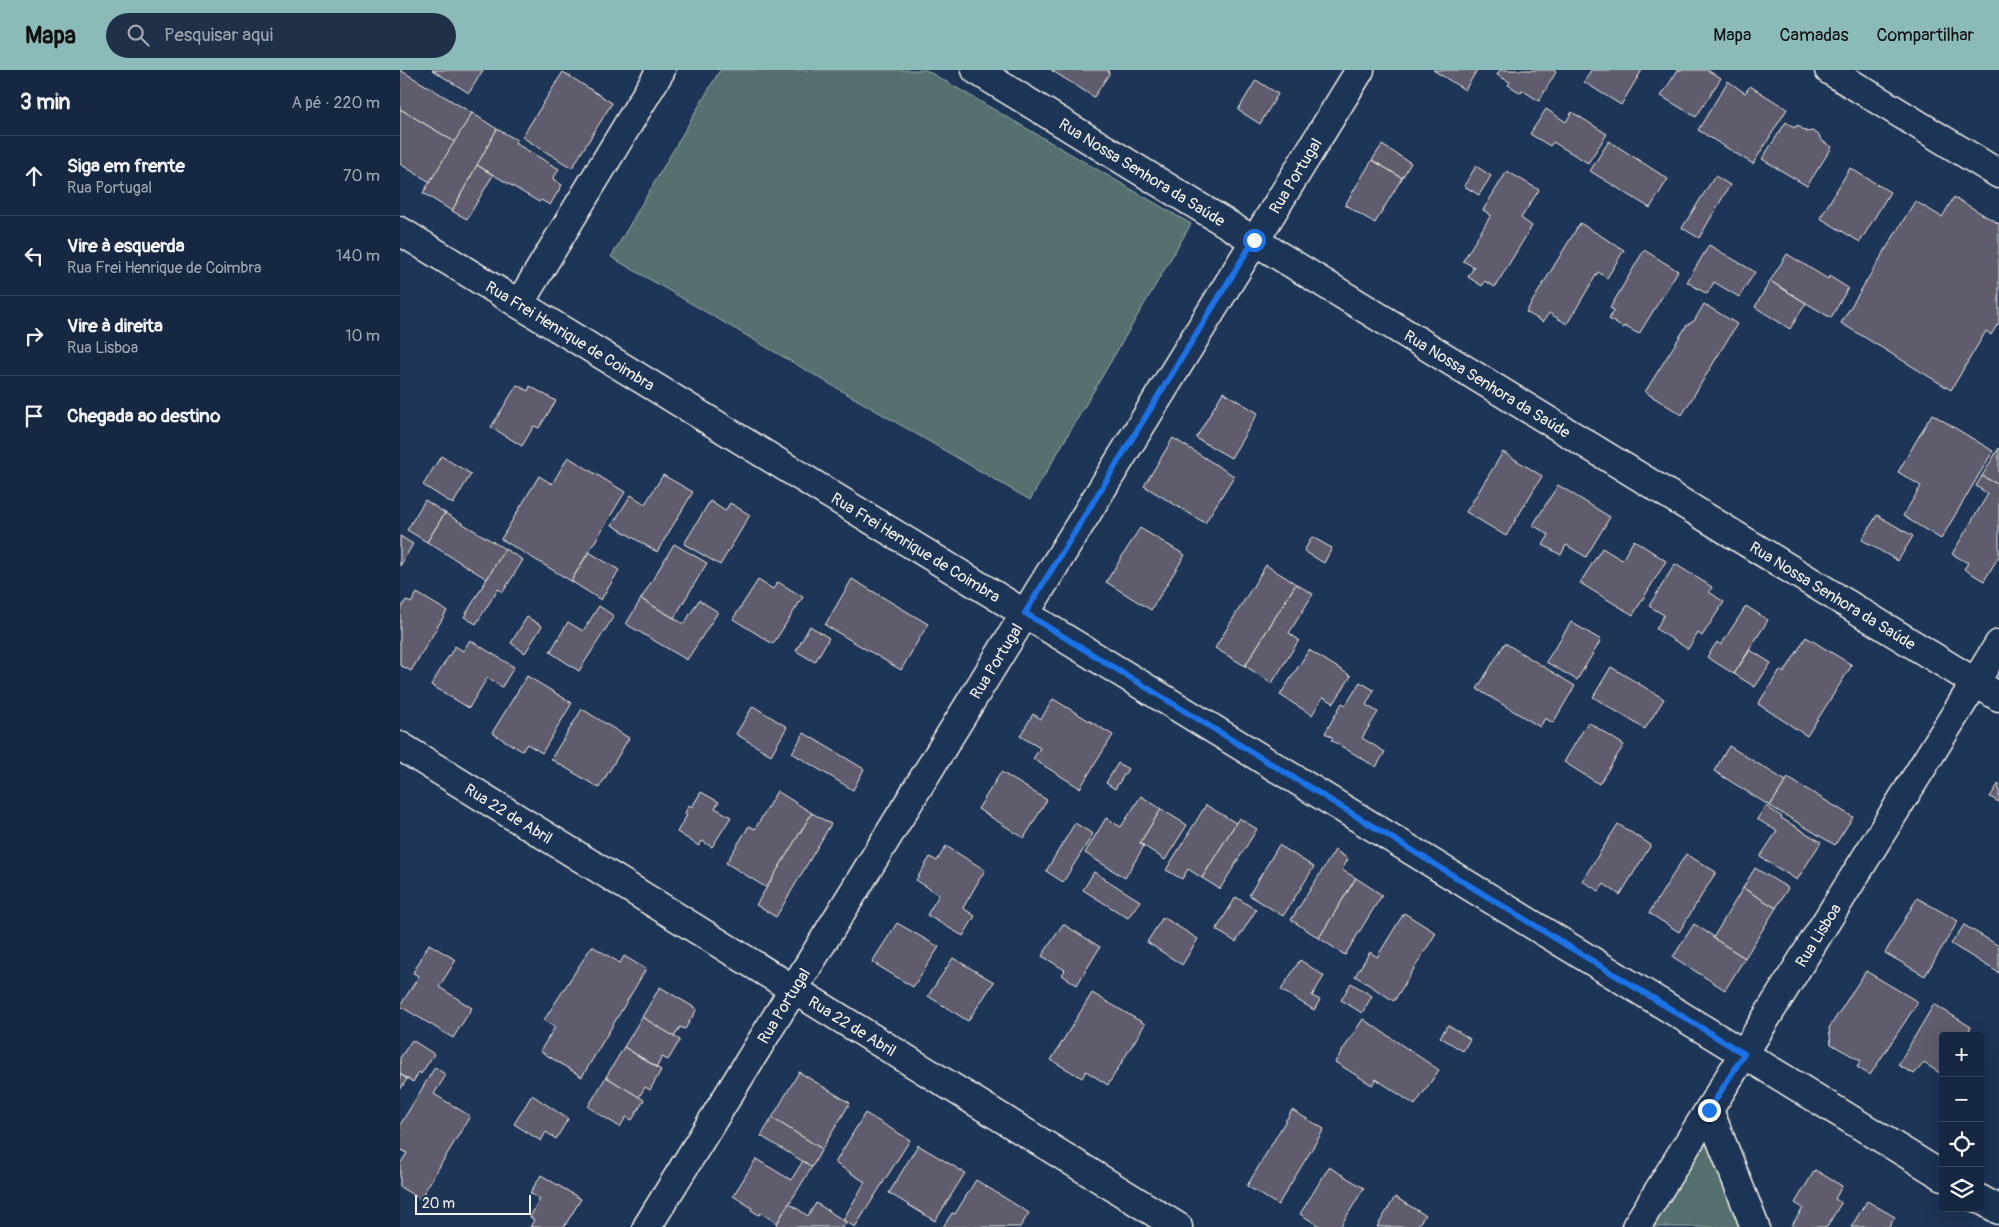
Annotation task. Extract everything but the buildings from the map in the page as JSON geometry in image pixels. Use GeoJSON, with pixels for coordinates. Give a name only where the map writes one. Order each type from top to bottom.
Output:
{"type":"FeatureCollection","features":[{"type":"Feature","properties":{"kind":"street"},"geometry":{"type":"LineString","coordinates":[[519,304],[661,70]]}},
{"type":"Feature","properties":{"kind":"street","name":"Rua Nossa Senhora da Saúde"},"geometry":{"type":"LineString","coordinates":[[976,70],[1999,697]]}},
{"type":"Feature","properties":{"kind":"street","name":"Rua Portugal"},"geometry":{"type":"LineString","coordinates":[[647,1227],[1360,70]]}},
{"type":"Feature","properties":{"kind":"street"},"geometry":{"type":"LineString","coordinates":[[1829,70],[1999,174]]}},
{"type":"Feature","properties":{"kind":"street","name":"Rua Frei Henrique de Coimbra"},"geometry":{"type":"LineString","coordinates":[[400,231],[1939,1174]]}},
{"type":"Feature","properties":{"kind":"street","name":"Rua Lisboa"},"geometry":{"type":"LineString","coordinates":[[1636,1227],[1999,644]]}},
{"type":"Feature","properties":{"kind":"street","name":"Rua 22 de Abril"},"geometry":{"type":"LineString","coordinates":[[400,746],[1178,1227]]}},
{"type":"Feature","properties":{"kind":"street"},"geometry":{"type":"LineString","coordinates":[[1709,1110],[1755,1227]]}},
{"type":"Feature","properties":{"kind":"street"},"geometry":{"type":"LineString","coordinates":[[1984,1201],[1999,1210]]}},
{"type":"Feature","properties":{"kind":"green space"},"geometry":{"type":"Polygon","coordinates":[[[720,70],[926,70],[1191,224],[1030,500],[611,257],[720,70]]]}},
{"type":"Feature","properties":{"kind":"green space"},"geometry":{"type":"Polygon","coordinates":[[[1709,1110],[1755,1227],[1636,1227],[1709,1110]]]}},
{"type":"Feature","properties":{"kind":"route"},"geometry":{"type":"LineString","coordinates":[[1254,240],[1025,613],[1744,1054],[1709,1110]]}}]}
